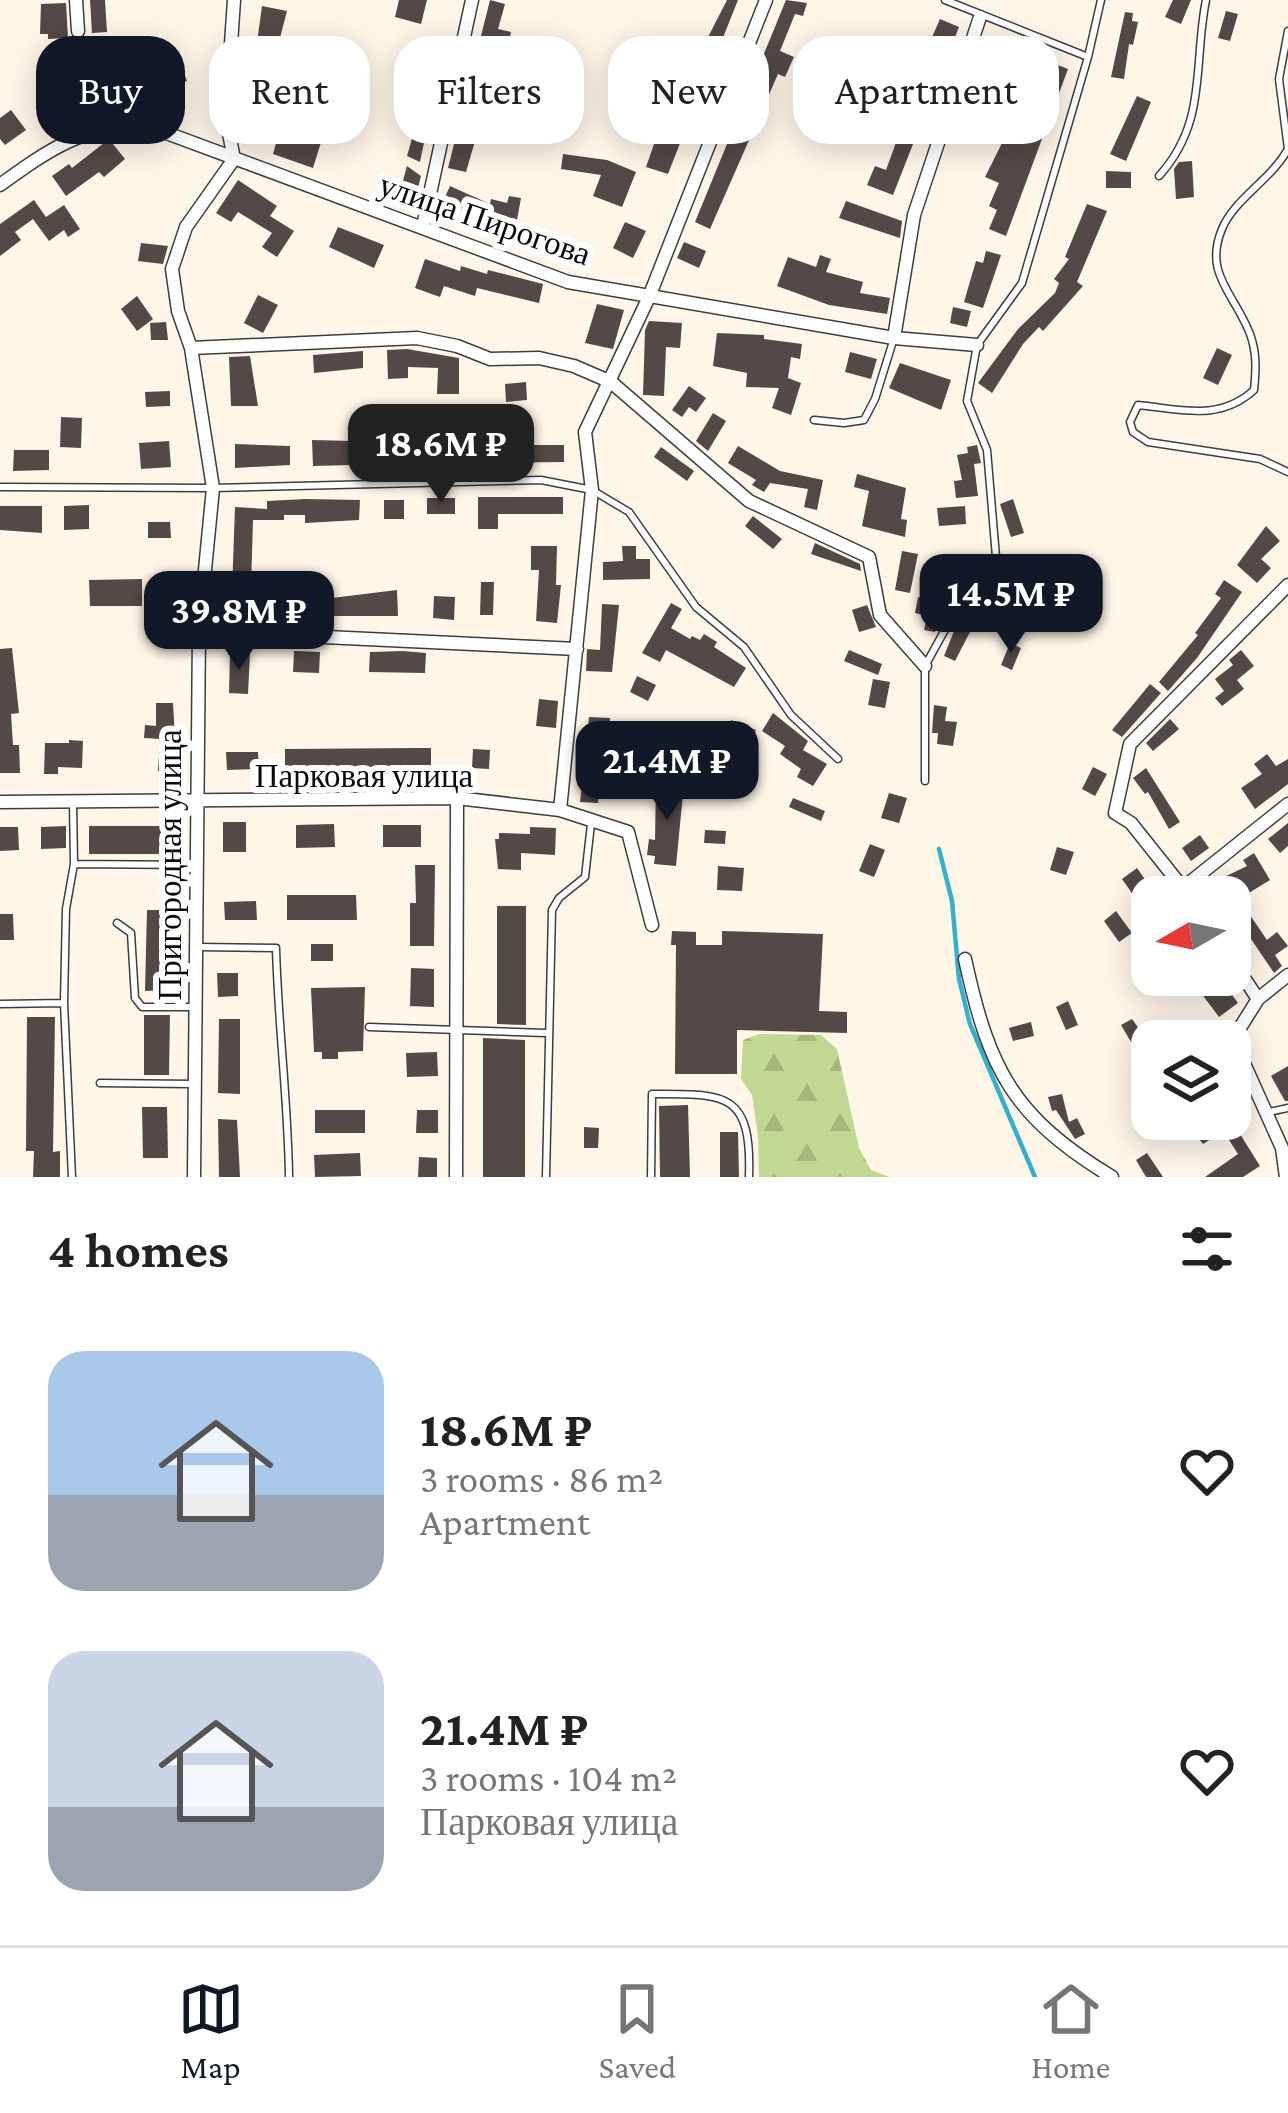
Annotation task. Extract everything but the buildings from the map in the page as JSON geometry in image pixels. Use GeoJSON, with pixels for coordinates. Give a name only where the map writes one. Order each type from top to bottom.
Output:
{"type":"FeatureCollection","features":[{"type":"Feature","properties":{"kind":"street"},"geometry":{"type":"LineString","coordinates":[[76,0],[79,31]]}},
{"type":"Feature","properties":{"kind":"street"},"geometry":{"type":"LineString","coordinates":[[234,0],[226,118],[234,159]]}},
{"type":"Feature","properties":{"kind":"street"},"geometry":{"type":"LineString","coordinates":[[423,226],[472,0]]}},
{"type":"Feature","properties":{"kind":"street"},"geometry":{"type":"LineString","coordinates":[[560,810],[592,490],[585,432],[649,297],[766,0]]}},
{"type":"Feature","properties":{"kind":"street"},"geometry":{"type":"LineString","coordinates":[[894,338],[914,215],[980,17]]}},
{"type":"Feature","properties":{"kind":"street","name":"улица Пирогова"},"geometry":{"type":"LineString","coordinates":[[0,185],[67,140],[107,125],[145,124],[568,282],[894,338],[977,345]]}},
{"type":"Feature","properties":{"kind":"street","name":"Пригородная улица"},"geometry":{"type":"LineString","coordinates":[[194,1177],[199,631],[213,488],[191,348],[178,310],[172,269],[186,227],[234,159]]}},
{"type":"Feature","properties":{"kind":"street"},"geometry":{"type":"LineString","coordinates":[[191,348],[417,338],[490,359],[539,358],[610,382],[749,501],[869,557],[880,615],[925,665]]}},
{"type":"Feature","properties":{"kind":"street"},"geometry":{"type":"LineString","coordinates":[[1174,876],[1131,823],[1115,813],[1130,744],[1288,585]]}},
{"type":"Feature","properties":{"kind":"street"},"geometry":{"type":"LineString","coordinates":[[199,631],[577,649]]}},
{"type":"Feature","properties":{"kind":"street"},"geometry":{"type":"LineString","coordinates":[[456,1177],[457,798]]}},
{"type":"Feature","properties":{"kind":"street","name":"Парковая улица"},"geometry":{"type":"LineString","coordinates":[[0,802],[457,798],[560,810],[628,832],[652,925]]}},
{"type":"Feature","properties":{"kind":"street"},"geometry":{"type":"LineString","coordinates":[[1205,876],[1288,804]]}},
{"type":"Feature","properties":{"kind":"street"},"geometry":{"type":"LineString","coordinates":[[965,959],[980,1029],[1026,1111],[1073,1154],[1112,1177]]}},
{"type":"Feature","properties":{"kind":"street"},"geometry":{"type":"LineString","coordinates":[[1286,1177],[1282,1148],[1233,1039],[1258,999],[1288,975]]}},
{"type":"Feature","properties":{"kind":"street"},"geometry":{"type":"LineString","coordinates":[[1251,988],[1258,999]]}},
{"type":"Feature","properties":{"kind":"lane"},"geometry":{"type":"LineString","coordinates":[[945,0],[1088,57]]}},
{"type":"Feature","properties":{"kind":"lane"},"geometry":{"type":"LineString","coordinates":[[925,781],[925,665],[958,606],[996,557],[987,450],[967,401],[977,345],[1022,283],[1101,0]]}},
{"type":"Feature","properties":{"kind":"lane"},"geometry":{"type":"LineString","coordinates":[[1159,176],[1172,162],[1196,107],[1206,0]]}},
{"type":"Feature","properties":{"kind":"lane"},"geometry":{"type":"LineString","coordinates":[[1288,32],[1279,79],[1288,148],[1267,180],[1229,215],[1214,266],[1249,331],[1256,355],[1254,390],[1231,406],[1210,411],[1174,413],[1138,405],[1130,422],[1133,432],[1148,442],[1260,459],[1288,472]]}},
{"type":"Feature","properties":{"kind":"lane"},"geometry":{"type":"LineString","coordinates":[[814,420],[864,420],[894,338]]}},
{"type":"Feature","properties":{"kind":"lane"},"geometry":{"type":"LineString","coordinates":[[0,487],[213,488],[541,480],[592,490],[629,512],[696,607],[744,647],[791,715],[838,759]]}},
{"type":"Feature","properties":{"kind":"lane"},"geometry":{"type":"LineString","coordinates":[[72,1177],[64,1003],[66,909],[74,864],[73,803]]}},
{"type":"Feature","properties":{"kind":"lane"},"geometry":{"type":"LineString","coordinates":[[546,1177],[552,910],[585,877],[591,820]]}},
{"type":"Feature","properties":{"kind":"lane"},"geometry":{"type":"LineString","coordinates":[[74,864],[196,865]]}},
{"type":"Feature","properties":{"kind":"lane"},"geometry":{"type":"LineString","coordinates":[[117,923],[131,933],[135,998],[142,1007],[195,1007]]}},
{"type":"Feature","properties":{"kind":"lane"},"geometry":{"type":"LineString","coordinates":[[196,947],[276,948],[289,1177]]}},
{"type":"Feature","properties":{"kind":"lane"},"geometry":{"type":"LineString","coordinates":[[0,1004],[64,1003]]}},
{"type":"Feature","properties":{"kind":"lane"},"geometry":{"type":"LineString","coordinates":[[369,1027],[547,1033]]}},
{"type":"Feature","properties":{"kind":"lane"},"geometry":{"type":"LineString","coordinates":[[100,1083],[195,1084]]}},
{"type":"Feature","properties":{"kind":"lane"},"geometry":{"type":"LineString","coordinates":[[651,1177],[652,1094],[712,1094],[728,1099],[745,1126],[749,1177]]}},
{"type":"Feature","properties":{"kind":"lane"},"geometry":{"type":"LineString","coordinates":[[1265,1112],[1288,1108]]}},
{"type":"Feature","properties":{"kind":"green space"},"geometry":{"type":"Polygon","coordinates":[[[759,1034],[821,1035],[837,1049],[859,1148],[871,1170],[890,1177],[759,1177],[752,1095],[741,1079],[743,1040],[759,1034]]]}},
{"type":"Feature","properties":{"kind":"waterway"},"geometry":{"type":"LineString","coordinates":[[939,849],[952,901],[959,979],[970,1024],[1035,1177]]}}]}
